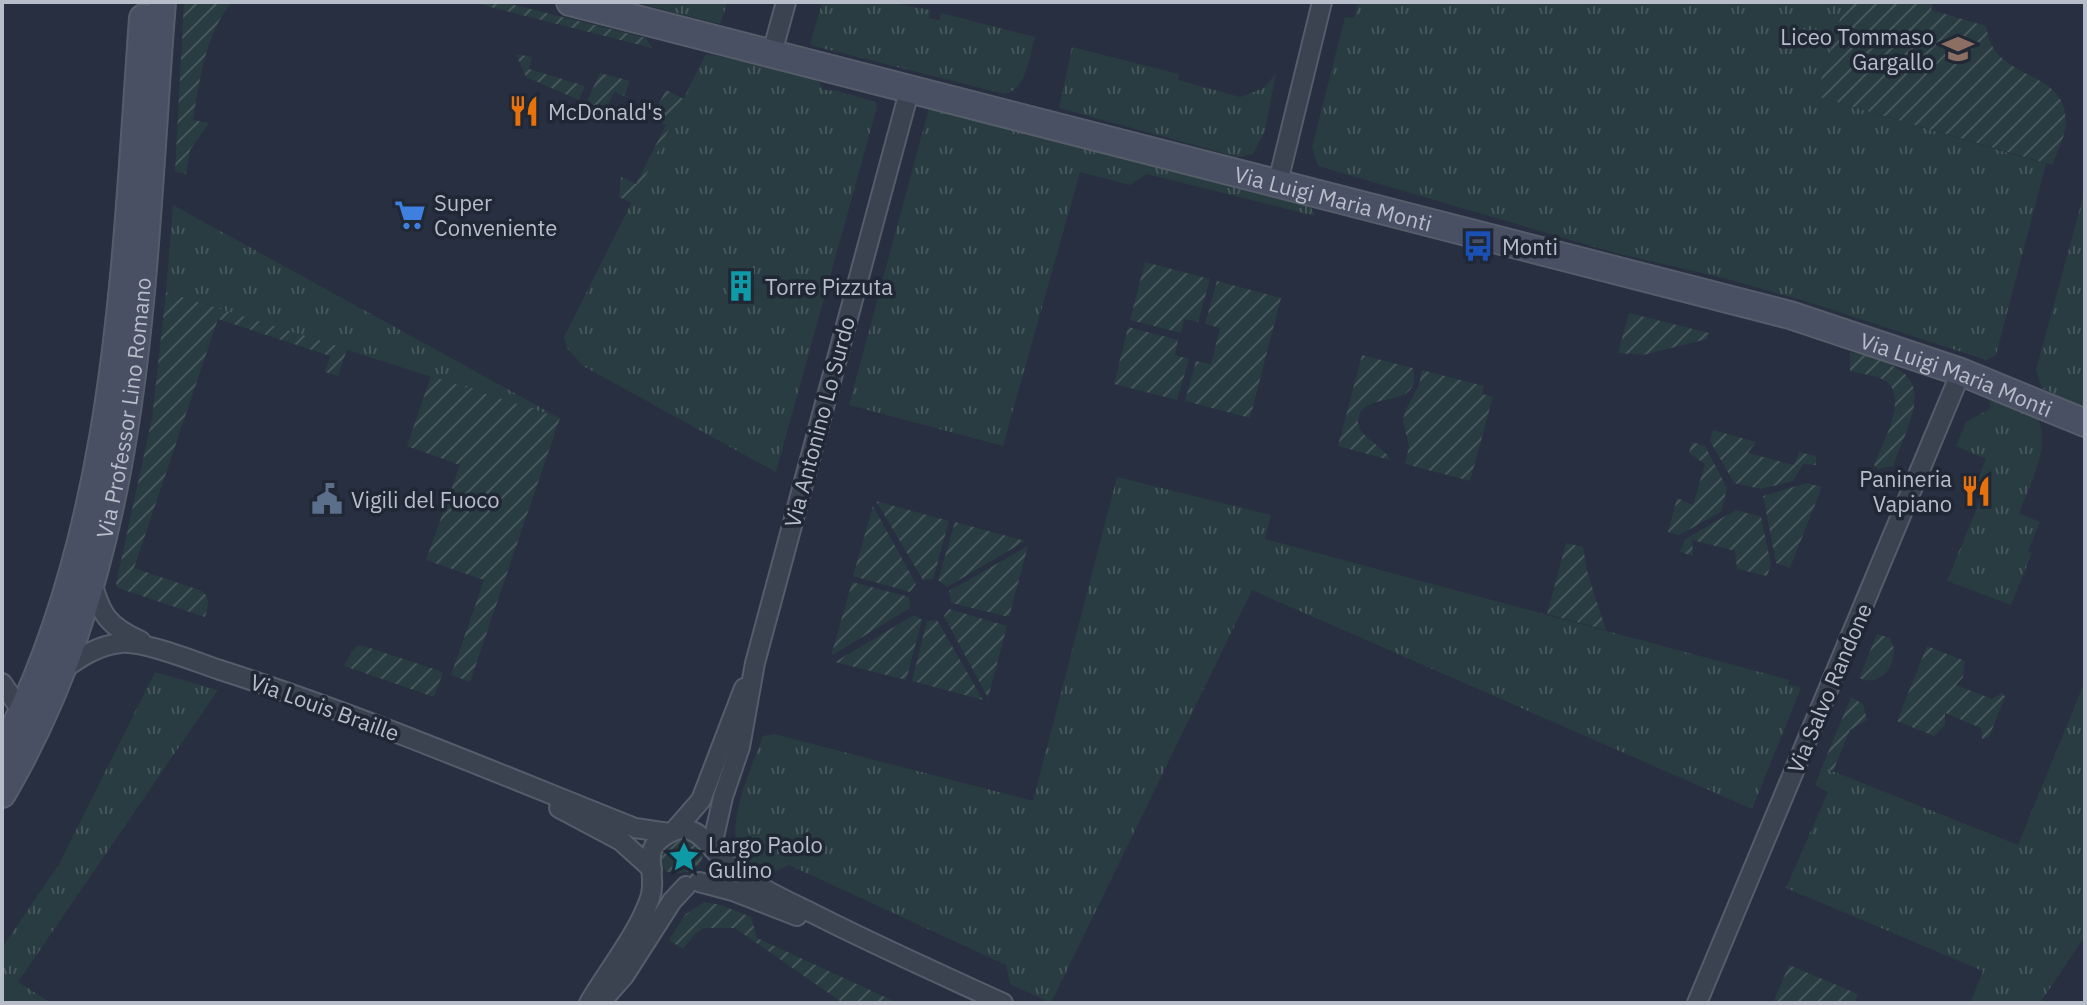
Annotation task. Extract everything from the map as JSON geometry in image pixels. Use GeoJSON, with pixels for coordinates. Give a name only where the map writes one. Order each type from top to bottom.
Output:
{"type":"FeatureCollection","features":[{"type":"Feature","properties":{"kind":"street","name":"Via Professor Lino Romano"},"geometry":{"type":"LineString","coordinates":[[2,753],[23,713],[45,659],[80,552],[109,405],[127,238],[144,2]]}},
{"type":"Feature","properties":{"kind":"street","name":"Via Professor Lino Romano"},"geometry":{"type":"LineString","coordinates":[[2,794],[39,723],[61,671],[92,580],[107,522],[129,411],[152,177],[162,2]]}},
{"type":"Feature","properties":{"kind":"street","name":"Via Luigi Maria Monti"},"geometry":{"type":"LineString","coordinates":[[570,2],[1790,315],[1961,372],[2085,423]]}},
{"type":"Feature","properties":{"kind":"street"},"geometry":{"type":"LineString","coordinates":[[772,53],[786,2]]}},
{"type":"Feature","properties":{"kind":"street"},"geometry":{"type":"LineString","coordinates":[[1278,182],[1322,2]]}},
{"type":"Feature","properties":{"kind":"street","name":"Via Antonino Lo Surdo"},"geometry":{"type":"LineString","coordinates":[[755,663],[910,88]]}},
{"type":"Feature","properties":{"kind":"street","name":"Via Salvo Randone"},"geometry":{"type":"LineString","coordinates":[[1697,1003],[1961,372]]}},
{"type":"Feature","properties":{"kind":"street"},"geometry":{"type":"LineString","coordinates":[[92,580],[104,615],[119,631],[165,652]]}},
{"type":"Feature","properties":{"kind":"street"},"geometry":{"type":"LineString","coordinates":[[61,671],[84,655],[105,646],[124,643],[165,652]]}},
{"type":"Feature","properties":{"kind":"street","name":"Via Louis Braille"},"geometry":{"type":"LineString","coordinates":[[165,652],[321,702],[483,766]]}},
{"type":"Feature","properties":{"kind":"street"},"geometry":{"type":"LineString","coordinates":[[671,832],[701,800],[755,663]]}},
{"type":"Feature","properties":{"kind":"street"},"geometry":{"type":"LineString","coordinates":[[600,1003],[624,976],[672,901],[713,865],[713,848],[723,797],[740,747],[755,663]]}},
{"type":"Feature","properties":{"kind":"street"},"geometry":{"type":"LineString","coordinates":[[2,683],[23,713]]}},
{"type":"Feature","properties":{"kind":"street"},"geometry":{"type":"LineString","coordinates":[[483,766],[635,828],[671,832]]}},
{"type":"Feature","properties":{"kind":"street"},"geometry":{"type":"LineString","coordinates":[[483,766],[621,841],[666,885],[693,884],[733,891],[867,941]]}},
{"type":"Feature","properties":{"kind":"street"},"geometry":{"type":"LineString","coordinates":[[589,1003],[645,912],[651,897],[652,849],[659,839],[680,829],[696,832],[733,869],[759,886],[867,941],[1003,1003]]}},
{"type":"Feature","properties":{"kind":"green space"},"geometry":{"type":"Polygon","coordinates":[[[184,2],[232,2],[216,28],[205,58],[193,120],[209,123],[190,150],[186,174],[175,172],[184,2]]]}},
{"type":"Feature","properties":{"kind":"green space"},"geometry":{"type":"Polygon","coordinates":[[[503,2],[646,38],[652,48],[475,3],[503,2]]]}},
{"type":"Feature","properties":{"kind":"green space"},"geometry":{"type":"Polygon","coordinates":[[[633,2],[728,2],[720,24],[633,2]]]}},
{"type":"Feature","properties":{"kind":"green space"},"geometry":{"type":"Polygon","coordinates":[[[822,2],[890,2],[930,10],[929,18],[939,20],[941,13],[1035,37],[1022,79],[1012,91],[1004,94],[810,45],[822,2]]]}},
{"type":"Feature","properties":{"kind":"green space"},"geometry":{"type":"Polygon","coordinates":[[[1358,2],[1845,3],[1816,96],[2046,164],[1996,355],[1986,360],[1805,301],[1616,253],[1318,166],[1312,147],[1345,17],[1354,18],[1358,2]]]}},
{"type":"Feature","properties":{"kind":"green space","name":"Liceo Tommaso Gargallo"},"geometry":{"type":"Polygon","coordinates":[[[1836,2],[1933,2],[1931,10],[1986,26],[1990,42],[1999,55],[2044,83],[2061,100],[2065,130],[2052,165],[1816,96],[1845,3],[1836,2]]]}},
{"type":"Feature","properties":{"kind":"green space"},"geometry":{"type":"Polygon","coordinates":[[[1072,47],[1179,74],[1178,80],[1240,97],[1264,88],[1276,73],[1265,131],[1253,154],[1238,157],[1059,108],[1072,47]]]}},
{"type":"Feature","properties":{"kind":"green space"},"geometry":{"type":"Polygon","coordinates":[[[516,54],[532,57],[529,69],[585,86],[579,100],[526,77],[516,54]]]}},
{"type":"Feature","properties":{"kind":"green space"},"geometry":{"type":"Polygon","coordinates":[[[706,54],[808,74],[819,82],[823,90],[876,102],[877,107],[776,472],[583,366],[567,348],[564,337],[706,54]]]}},
{"type":"Feature","properties":{"kind":"green space"},"geometry":{"type":"Polygon","coordinates":[[[600,73],[630,81],[624,96],[614,92],[605,112],[587,101],[600,73]]]}},
{"type":"Feature","properties":{"kind":"green space"},"geometry":{"type":"Polygon","coordinates":[[[666,90],[684,99],[632,203],[619,197],[621,177],[636,184],[666,125],[652,117],[666,90]]]}},
{"type":"Feature","properties":{"kind":"green space"},"geometry":{"type":"Polygon","coordinates":[[[929,108],[1309,203],[1315,216],[1147,174],[1130,185],[1080,172],[1003,446],[849,405],[929,108]]]}},
{"type":"Feature","properties":{"kind":"green space"},"geometry":{"type":"Polygon","coordinates":[[[2085,190],[2085,409],[2042,388],[2036,370],[2085,190]]]}},
{"type":"Feature","properties":{"kind":"green space"},"geometry":{"type":"Polygon","coordinates":[[[173,205],[560,418],[166,292],[173,205]]]}},
{"type":"Feature","properties":{"kind":"green space"},"geometry":{"type":"Polygon","coordinates":[[[1145,262],[1210,279],[1198,322],[1184,319],[1181,333],[1130,320],[1145,262]]]}},
{"type":"Feature","properties":{"kind":"green space"},"geometry":{"type":"Polygon","coordinates":[[[1217,281],[1281,298],[1250,418],[1185,401],[1196,361],[1211,364],[1220,328],[1205,324],[1217,281]]]}},
{"type":"Feature","properties":{"kind":"green space"},"geometry":{"type":"Polygon","coordinates":[[[166,292],[347,349],[338,376],[325,372],[330,356],[218,319],[134,568],[202,591],[208,600],[205,617],[118,588],[116,584],[152,418],[166,292]]]}},
{"type":"Feature","properties":{"kind":"green space"},"geometry":{"type":"Polygon","coordinates":[[[1629,313],[1709,333],[1707,339],[1643,355],[1618,353],[1629,313]]]}},
{"type":"Feature","properties":{"kind":"green space"},"geometry":{"type":"Polygon","coordinates":[[[1128,327],[1178,340],[1175,355],[1189,359],[1177,400],[1114,384],[1128,327]]]}},
{"type":"Feature","properties":{"kind":"green space"},"geometry":{"type":"Polygon","coordinates":[[[1850,352],[1897,368],[1909,378],[1914,391],[1910,422],[1893,466],[1878,469],[1874,465],[1891,422],[1895,399],[1893,390],[1879,378],[1850,371],[1850,352]]]}},
{"type":"Feature","properties":{"kind":"green space"},"geometry":{"type":"Polygon","coordinates":[[[1362,355],[1413,368],[1414,381],[1410,390],[1364,408],[1359,416],[1360,429],[1390,460],[1338,446],[1362,355]]]}},
{"type":"Feature","properties":{"kind":"green space"},"geometry":{"type":"Polygon","coordinates":[[[1422,370],[1484,386],[1482,394],[1493,397],[1470,481],[1405,464],[1409,447],[1403,421],[1419,385],[1422,370]]]}},
{"type":"Feature","properties":{"kind":"green space"},"geometry":{"type":"Polygon","coordinates":[[[431,376],[560,418],[470,682],[451,675],[484,580],[426,560],[460,465],[407,446],[431,376]]]}},
{"type":"Feature","properties":{"kind":"green space"},"geometry":{"type":"Polygon","coordinates":[[[1989,400],[2035,411],[2042,437],[2038,463],[2019,513],[2040,522],[2028,551],[2032,553],[2011,605],[1947,581],[1985,488],[1976,483],[1986,459],[1956,446],[1966,422],[1991,408],[1989,400]]]}},
{"type":"Feature","properties":{"kind":"green space"},"geometry":{"type":"Polygon","coordinates":[[[1713,430],[1756,442],[1748,453],[1794,465],[1799,452],[1816,456],[1816,465],[1803,464],[1793,481],[1761,489],[1734,483],[1710,441],[1713,430]]]}},
{"type":"Feature","properties":{"kind":"green space"},"geometry":{"type":"Polygon","coordinates":[[[1692,442],[1705,446],[1727,488],[1721,512],[1679,535],[1668,532],[1677,498],[1693,505],[1705,464],[1689,453],[1692,442]]]}},
{"type":"Feature","properties":{"kind":"green space"},"geometry":{"type":"Polygon","coordinates":[[[1117,477],[1271,515],[1265,539],[1789,680],[1788,684],[1801,688],[1752,809],[1252,590],[1051,1003],[1010,984],[1006,965],[789,865],[772,873],[748,862],[739,851],[735,837],[736,820],[745,783],[763,736],[774,734],[1033,801],[1117,477]]]}},
{"type":"Feature","properties":{"kind":"green space"},"geometry":{"type":"Polygon","coordinates":[[[1807,483],[1822,487],[1790,568],[1776,563],[1763,496],[1807,483]]]}},
{"type":"Feature","properties":{"kind":"green space"},"geometry":{"type":"Polygon","coordinates":[[[876,501],[949,521],[933,579],[923,580],[876,501]]]}},
{"type":"Feature","properties":{"kind":"green space"},"geometry":{"type":"Polygon","coordinates":[[[873,506],[916,584],[910,592],[853,576],[873,506]]]}},
{"type":"Feature","properties":{"kind":"green space"},"geometry":{"type":"Polygon","coordinates":[[[1736,510],[1761,517],[1771,564],[1767,576],[1737,569],[1735,551],[1692,540],[1693,556],[1680,552],[1685,539],[1736,510]]]}},
{"type":"Feature","properties":{"kind":"green space"},"geometry":{"type":"Polygon","coordinates":[[[955,522],[1025,541],[947,587],[938,580],[955,522]]]}},
{"type":"Feature","properties":{"kind":"green space"},"geometry":{"type":"Polygon","coordinates":[[[1566,543],[1583,547],[1587,571],[1606,630],[1547,614],[1566,543]]]}},
{"type":"Feature","properties":{"kind":"green space"},"geometry":{"type":"Polygon","coordinates":[[[1028,546],[1009,617],[951,603],[949,591],[1028,546]]]}},
{"type":"Feature","properties":{"kind":"green space"},"geometry":{"type":"Polygon","coordinates":[[[852,582],[909,597],[910,608],[831,656],[852,582]]]}},
{"type":"Feature","properties":{"kind":"green space"},"geometry":{"type":"Polygon","coordinates":[[[949,609],[1007,626],[988,698],[944,616],[949,609]]]}},
{"type":"Feature","properties":{"kind":"green space"},"geometry":{"type":"Polygon","coordinates":[[[914,615],[922,620],[906,680],[835,662],[914,615]]]}},
{"type":"Feature","properties":{"kind":"green space"},"geometry":{"type":"Polygon","coordinates":[[[937,620],[983,700],[912,681],[927,621],[937,620]]]}},
{"type":"Feature","properties":{"kind":"green space"},"geometry":{"type":"Polygon","coordinates":[[[1877,634],[1890,638],[1894,649],[1891,664],[1878,678],[1859,678],[1877,634]]]}},
{"type":"Feature","properties":{"kind":"green space"},"geometry":{"type":"Polygon","coordinates":[[[358,646],[443,672],[434,697],[344,666],[358,646]]]}},
{"type":"Feature","properties":{"kind":"green space"},"geometry":{"type":"Polygon","coordinates":[[[1927,646],[1965,661],[1963,677],[1956,685],[1992,699],[2002,693],[2005,697],[1989,737],[1982,739],[1981,728],[1945,713],[1945,725],[1934,736],[1897,721],[1927,646]]]}},
{"type":"Feature","properties":{"kind":"green space"},"geometry":{"type":"Polygon","coordinates":[[[155,672],[218,690],[18,982],[51,1003],[2,1003],[2,948],[59,864],[155,672]]]}},
{"type":"Feature","properties":{"kind":"green space"},"geometry":{"type":"Polygon","coordinates":[[[2085,681],[2085,936],[2040,1003],[1970,1003],[1983,971],[1786,888],[1828,792],[1815,785],[1822,767],[2018,845],[2085,681]]]}},
{"type":"Feature","properties":{"kind":"green space"},"geometry":{"type":"Polygon","coordinates":[[[1851,697],[1863,704],[1867,720],[1850,730],[1833,771],[1822,767],[1851,697]]]}},
{"type":"Feature","properties":{"kind":"green space"},"geometry":{"type":"Polygon","coordinates":[[[689,838],[698,846],[702,860],[692,870],[666,871],[660,862],[661,853],[673,843],[689,838]]]}},
{"type":"Feature","properties":{"kind":"green space"},"geometry":{"type":"Polygon","coordinates":[[[704,902],[751,917],[757,938],[898,1003],[843,1003],[735,928],[704,928],[683,949],[669,940],[686,914],[704,902]]]}},
{"type":"Feature","properties":{"kind":"green space"},"geometry":{"type":"Polygon","coordinates":[[[1789,965],[1858,994],[1854,1003],[1773,1003],[1789,965]]]}},
{"type":"Feature","properties":{"kind":"place","name":"Liceo Tommaso Gargallo"},"geometry":{"type":"Point","coordinates":[1958,49]}},
{"type":"Feature","properties":{"kind":"place","name":"McDonald's"},"geometry":{"type":"Point","coordinates":[524,111]}},
{"type":"Feature","properties":{"kind":"place","name":"Super Conveniente"},"geometry":{"type":"Point","coordinates":[410,215]}},
{"type":"Feature","properties":{"kind":"place","name":"Monti"},"geometry":{"type":"Point","coordinates":[1478,246]}},
{"type":"Feature","properties":{"kind":"place","name":"Torre Pizzuta"},"geometry":{"type":"Point","coordinates":[741,286]}},
{"type":"Feature","properties":{"kind":"place","name":"Panineria Vapiano"},"geometry":{"type":"Point","coordinates":[1976,491]}},
{"type":"Feature","properties":{"kind":"place","name":"Vigili del Fuoco"},"geometry":{"type":"Point","coordinates":[327,499]}},
{"type":"Feature","properties":{"kind":"place","name":"Largo Paolo Gulino"},"geometry":{"type":"Point","coordinates":[684,857]}}]}
